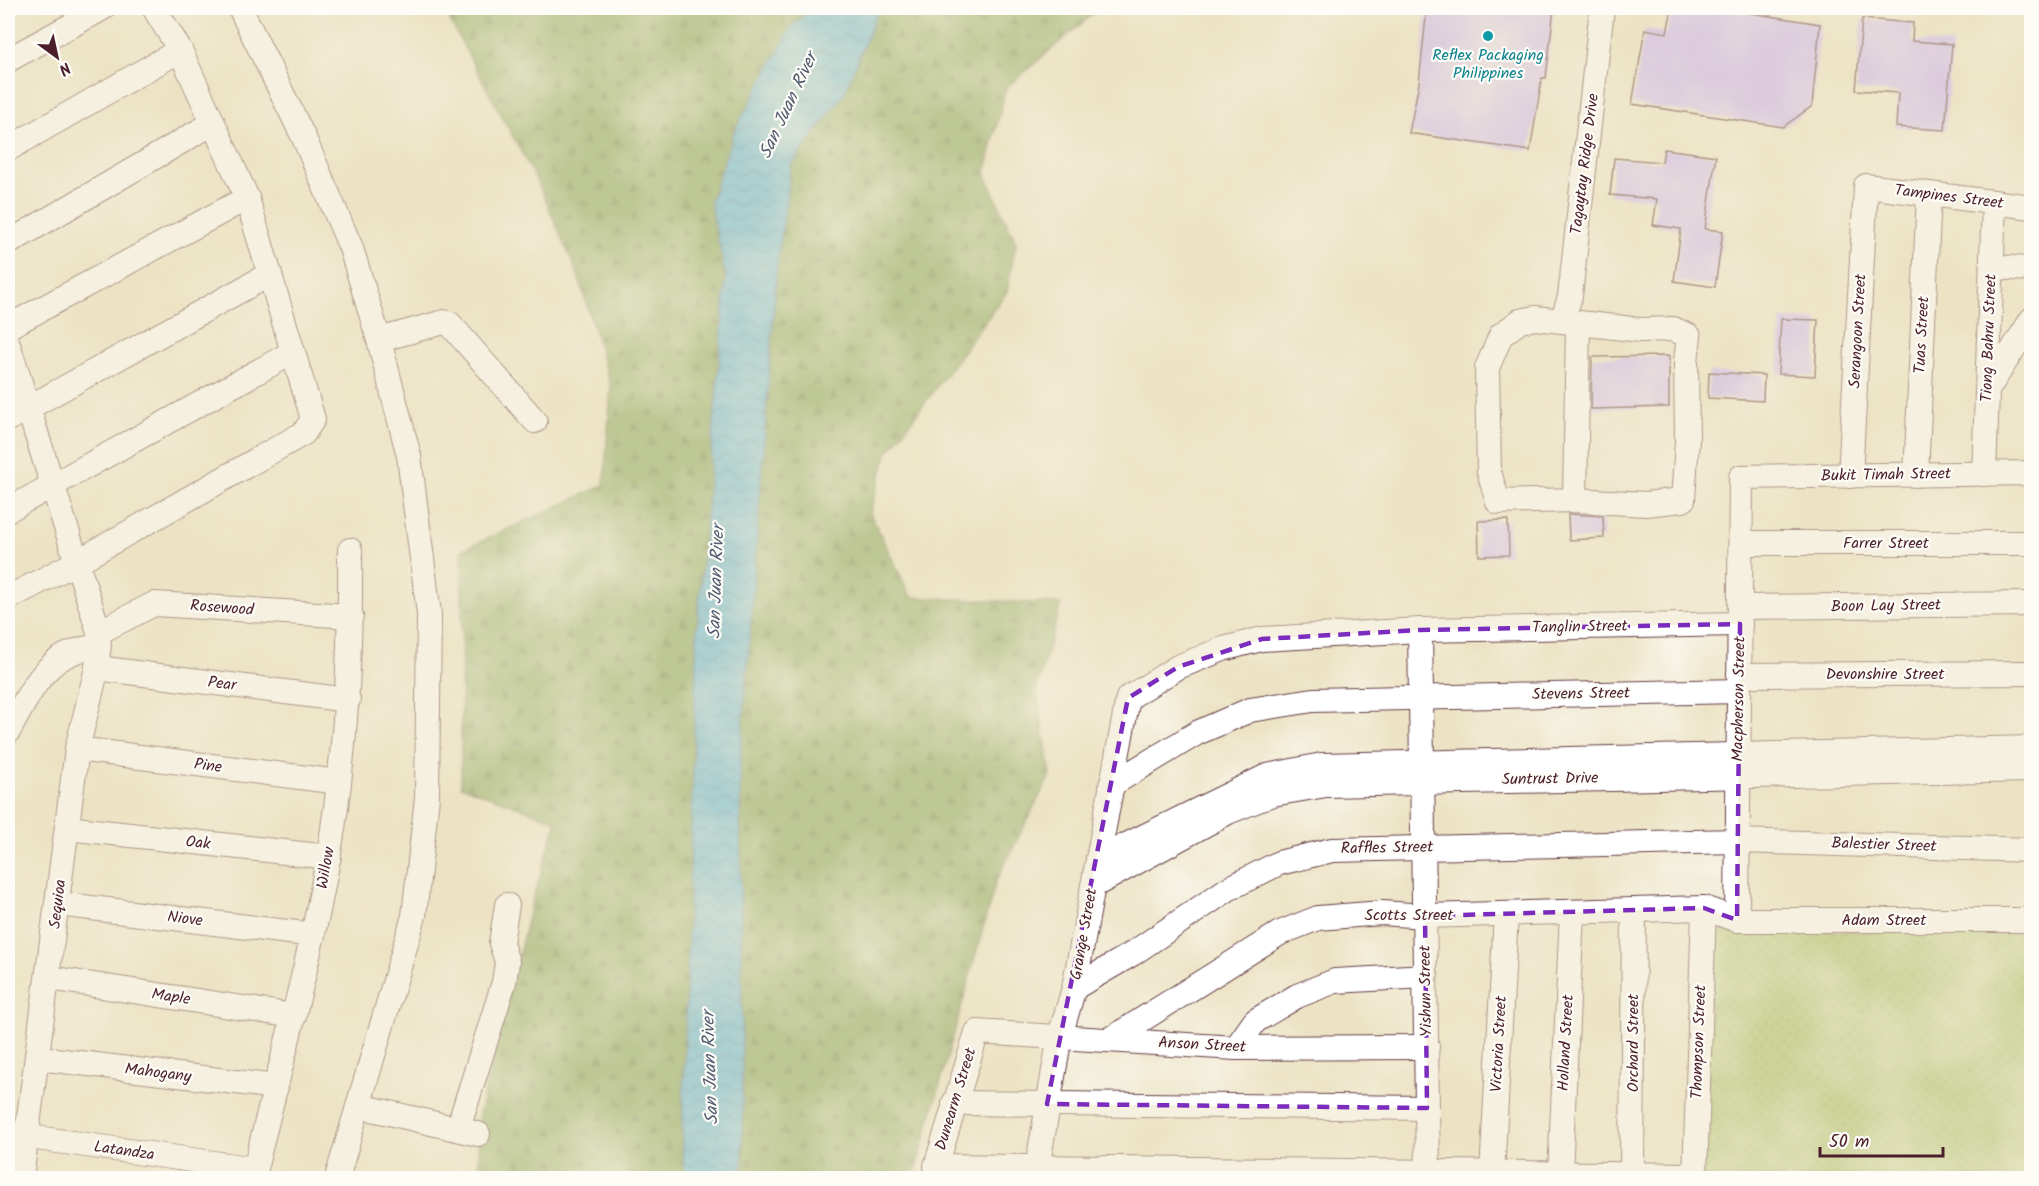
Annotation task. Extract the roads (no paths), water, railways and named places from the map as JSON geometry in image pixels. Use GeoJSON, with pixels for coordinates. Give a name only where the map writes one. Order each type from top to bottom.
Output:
{"type":"FeatureCollection","features":[{"type":"Feature","properties":{"kind":"street"},"geometry":{"type":"LineString","coordinates":[[8,60],[102,8]]}},
{"type":"Feature","properties":{"kind":"street"},"geometry":{"type":"LineString","coordinates":[[8,598],[77,562],[304,434],[313,419],[247,198],[180,50],[154,8]]}},
{"type":"Feature","properties":{"kind":"street"},"geometry":{"type":"LineString","coordinates":[[240,8],[304,138],[351,248],[379,340],[409,456],[429,614],[427,796],[414,916],[337,1179]]}},
{"type":"Feature","properties":{"kind":"street","name":"Tagaytay Ridge Drive"},"geometry":{"type":"LineString","coordinates":[[1575,500],[1570,296],[1602,8]]}},
{"type":"Feature","properties":{"kind":"street"},"geometry":{"type":"LineString","coordinates":[[8,149],[180,50]]}},
{"type":"Feature","properties":{"kind":"street"},"geometry":{"type":"LineString","coordinates":[[8,243],[213,123]]}},
{"type":"Feature","properties":{"kind":"street","name":"Tampines Street"},"geometry":{"type":"LineString","coordinates":[[1866,186],[2031,207]]}},
{"type":"Feature","properties":{"kind":"street","name":"Serangoon Street"},"geometry":{"type":"LineString","coordinates":[[1850,476],[1866,186]]}},
{"type":"Feature","properties":{"kind":"street","name":"Tuas Street"},"geometry":{"type":"LineString","coordinates":[[1916,475],[1929,194]]}},
{"type":"Feature","properties":{"kind":"street"},"geometry":{"type":"LineString","coordinates":[[8,327],[247,198]]}},
{"type":"Feature","properties":{"kind":"street","name":"Tiong Bahru Street"},"geometry":{"type":"LineString","coordinates":[[1984,474],[1994,202]]}},
{"type":"Feature","properties":{"kind":"street"},"geometry":{"type":"LineString","coordinates":[[1992,267],[2031,269]]}},
{"type":"Feature","properties":{"kind":"street"},"geometry":{"type":"LineString","coordinates":[[18,414],[270,274]]}},
{"type":"Feature","properties":{"kind":"street"},"geometry":{"type":"LineString","coordinates":[[1535,318],[1570,321],[1641,330],[1673,329],[1689,336],[1686,361],[1687,441],[1683,500],[1646,504],[1575,500],[1498,502],[1489,472],[1486,368],[1501,335],[1520,321],[1535,318]]}},
{"type":"Feature","properties":{"kind":"street"},"geometry":{"type":"LineString","coordinates":[[1987,391],[2031,319]]}},
{"type":"Feature","properties":{"kind":"street"},"geometry":{"type":"LineString","coordinates":[[379,340],[444,322],[450,324],[535,422]]}},
{"type":"Feature","properties":{"kind":"street"},"geometry":{"type":"LineString","coordinates":[[8,344],[18,414],[52,486],[77,562],[98,649],[80,648],[60,657],[43,672],[8,732]]}},
{"type":"Feature","properties":{"kind":"street"},"geometry":{"type":"LineString","coordinates":[[8,510],[293,352]]}},
{"type":"Feature","properties":{"kind":"street","name":"Bukit Timah Street"},"geometry":{"type":"LineString","coordinates":[[1741,477],[2031,473]]}},
{"type":"Feature","properties":{"kind":"street","name":"Macpherson Street"},"geometry":{"type":"LineString","coordinates":[[1737,920],[1741,477]]}},
{"type":"Feature","properties":{"kind":"street","name":"Farrer Street"},"geometry":{"type":"LineString","coordinates":[[1741,543],[2031,543]]}},
{"type":"Feature","properties":{"kind":"street","name":"Willow"},"geometry":{"type":"LineString","coordinates":[[255,1174],[313,935],[328,857],[348,700],[351,616],[350,550]]}},
{"type":"Feature","properties":{"kind":"street","name":"Rosewood"},"geometry":{"type":"LineString","coordinates":[[98,649],[154,604],[351,616]]}},
{"type":"Feature","properties":{"kind":"street","name":"Boon Lay Street"},"geometry":{"type":"LineString","coordinates":[[1740,616],[2031,604]]}},
{"type":"Feature","properties":{"kind":"street","name":"Tanglin Street"},"geometry":{"type":"LineString","coordinates":[[1128,698],[1178,667],[1223,649],[1262,639],[1740,616]]}},
{"type":"Feature","properties":{"kind":"street","name":"Yishun Street"},"geometry":{"type":"LineString","coordinates":[[1420,630],[1428,1173]]}},
{"type":"Feature","properties":{"kind":"street","name":"Pear"},"geometry":{"type":"LineString","coordinates":[[98,649],[348,700]]}},
{"type":"Feature","properties":{"kind":"street","name":"Sequioa"},"geometry":{"type":"LineString","coordinates":[[21,1179],[18,1136],[39,1058],[77,749],[98,649]]}},
{"type":"Feature","properties":{"kind":"street","name":"Devonshire Street"},"geometry":{"type":"LineString","coordinates":[[1739,683],[2031,673]]}},
{"type":"Feature","properties":{"kind":"street","name":"Stevens Street"},"geometry":{"type":"LineString","coordinates":[[1112,785],[1197,733],[1251,710],[1313,700],[1739,683]]}},
{"type":"Feature","properties":{"kind":"street","name":"Grange Street"},"geometry":{"type":"LineString","coordinates":[[1037,1168],[1060,1036],[1074,988],[1128,698]]}},
{"type":"Feature","properties":{"kind":"street","name":"Suntrust Drive"},"geometry":{"type":"LineString","coordinates":[[1098,860],[1267,776],[1322,765],[1423,771],[1738,764],[2031,748]]}},
{"type":"Feature","properties":{"kind":"street","name":"Pine"},"geometry":{"type":"LineString","coordinates":[[77,749],[339,782]]}},
{"type":"Feature","properties":{"kind":"street","name":"Suntrust Drive"},"geometry":{"type":"LineString","coordinates":[[1738,764],[2031,770]]}},
{"type":"Feature","properties":{"kind":"street","name":"Suntrust Drive"},"geometry":{"type":"LineString","coordinates":[[1093,886],[1228,812],[1273,794],[1423,771]]}},
{"type":"Feature","properties":{"kind":"street","name":"Oak"},"geometry":{"type":"LineString","coordinates":[[67,828],[328,857]]}},
{"type":"Feature","properties":{"kind":"street","name":"Raffles Street"},"geometry":{"type":"LineString","coordinates":[[1074,988],[1132,954],[1228,889],[1279,863],[1332,850],[1737,841]]}},
{"type":"Feature","properties":{"kind":"street","name":"Balestier Street"},"geometry":{"type":"LineString","coordinates":[[1737,841],[2031,850]]}},
{"type":"Feature","properties":{"kind":"street","name":"Niove"},"geometry":{"type":"LineString","coordinates":[[58,904],[313,935]]}},
{"type":"Feature","properties":{"kind":"street"},"geometry":{"type":"LineString","coordinates":[[360,1106],[468,1132],[504,982],[507,962],[501,943],[507,905]]}},
{"type":"Feature","properties":{"kind":"street","name":"Scotts Street"},"geometry":{"type":"LineString","coordinates":[[1111,1039],[1280,933],[1318,918],[1382,913],[1425,916],[1704,909],[1737,920]]}},
{"type":"Feature","properties":{"kind":"street","name":"Thompson Street"},"geometry":{"type":"LineString","coordinates":[[1632,1175],[1695,1175],[1704,909]]}},
{"type":"Feature","properties":{"kind":"street","name":"Orchard Street"},"geometry":{"type":"LineString","coordinates":[[1632,1175],[1634,910]]}},
{"type":"Feature","properties":{"kind":"street","name":"Holland Street"},"geometry":{"type":"LineString","coordinates":[[1560,1174],[1572,912]]}},
{"type":"Feature","properties":{"kind":"street","name":"Victoria Street"},"geometry":{"type":"LineString","coordinates":[[1492,1174],[1506,914]]}},
{"type":"Feature","properties":{"kind":"street","name":"Adam Street"},"geometry":{"type":"LineString","coordinates":[[1737,920],[2031,920]]}},
{"type":"Feature","properties":{"kind":"street"},"geometry":{"type":"LineString","coordinates":[[1236,1048],[1255,1021],[1297,996],[1335,981],[1426,976]]}},
{"type":"Feature","properties":{"kind":"street","name":"Maple"},"geometry":{"type":"LineString","coordinates":[[49,978],[294,1016]]}},
{"type":"Feature","properties":{"kind":"street","name":"Anson Street"},"geometry":{"type":"LineString","coordinates":[[977,1032],[1236,1048],[1427,1047]]}},
{"type":"Feature","properties":{"kind":"street","name":"Dunearm Street"},"geometry":{"type":"LineString","coordinates":[[977,1032],[936,1166],[1037,1168]]}},
{"type":"Feature","properties":{"kind":"street","name":"Mahogany"},"geometry":{"type":"LineString","coordinates":[[39,1058],[276,1088]]}},
{"type":"Feature","properties":{"kind":"street"},"geometry":{"type":"LineString","coordinates":[[954,1103],[1427,1108]]}},
{"type":"Feature","properties":{"kind":"street","name":"Latandza"},"geometry":{"type":"LineString","coordinates":[[18,1136],[255,1174]]}},
{"type":"Feature","properties":{"kind":"street"},"geometry":{"type":"LineString","coordinates":[[1037,1168],[1632,1175]]}},
{"type":"Feature","properties":{"kind":"water","name":"San Juan River"},"geometry":{"type":"Polygon","coordinates":[[[812,8],[879,8],[843,96],[791,165],[777,266],[740,767],[743,1178],[685,1178],[682,1142],[697,627],[726,278],[710,202],[734,132],[792,26],[812,8]]]}},
{"type":"Feature","properties":{"kind":"place","name":"Reflex Packaging Philippines"},"geometry":{"type":"Point","coordinates":[1488,36]}}]}
